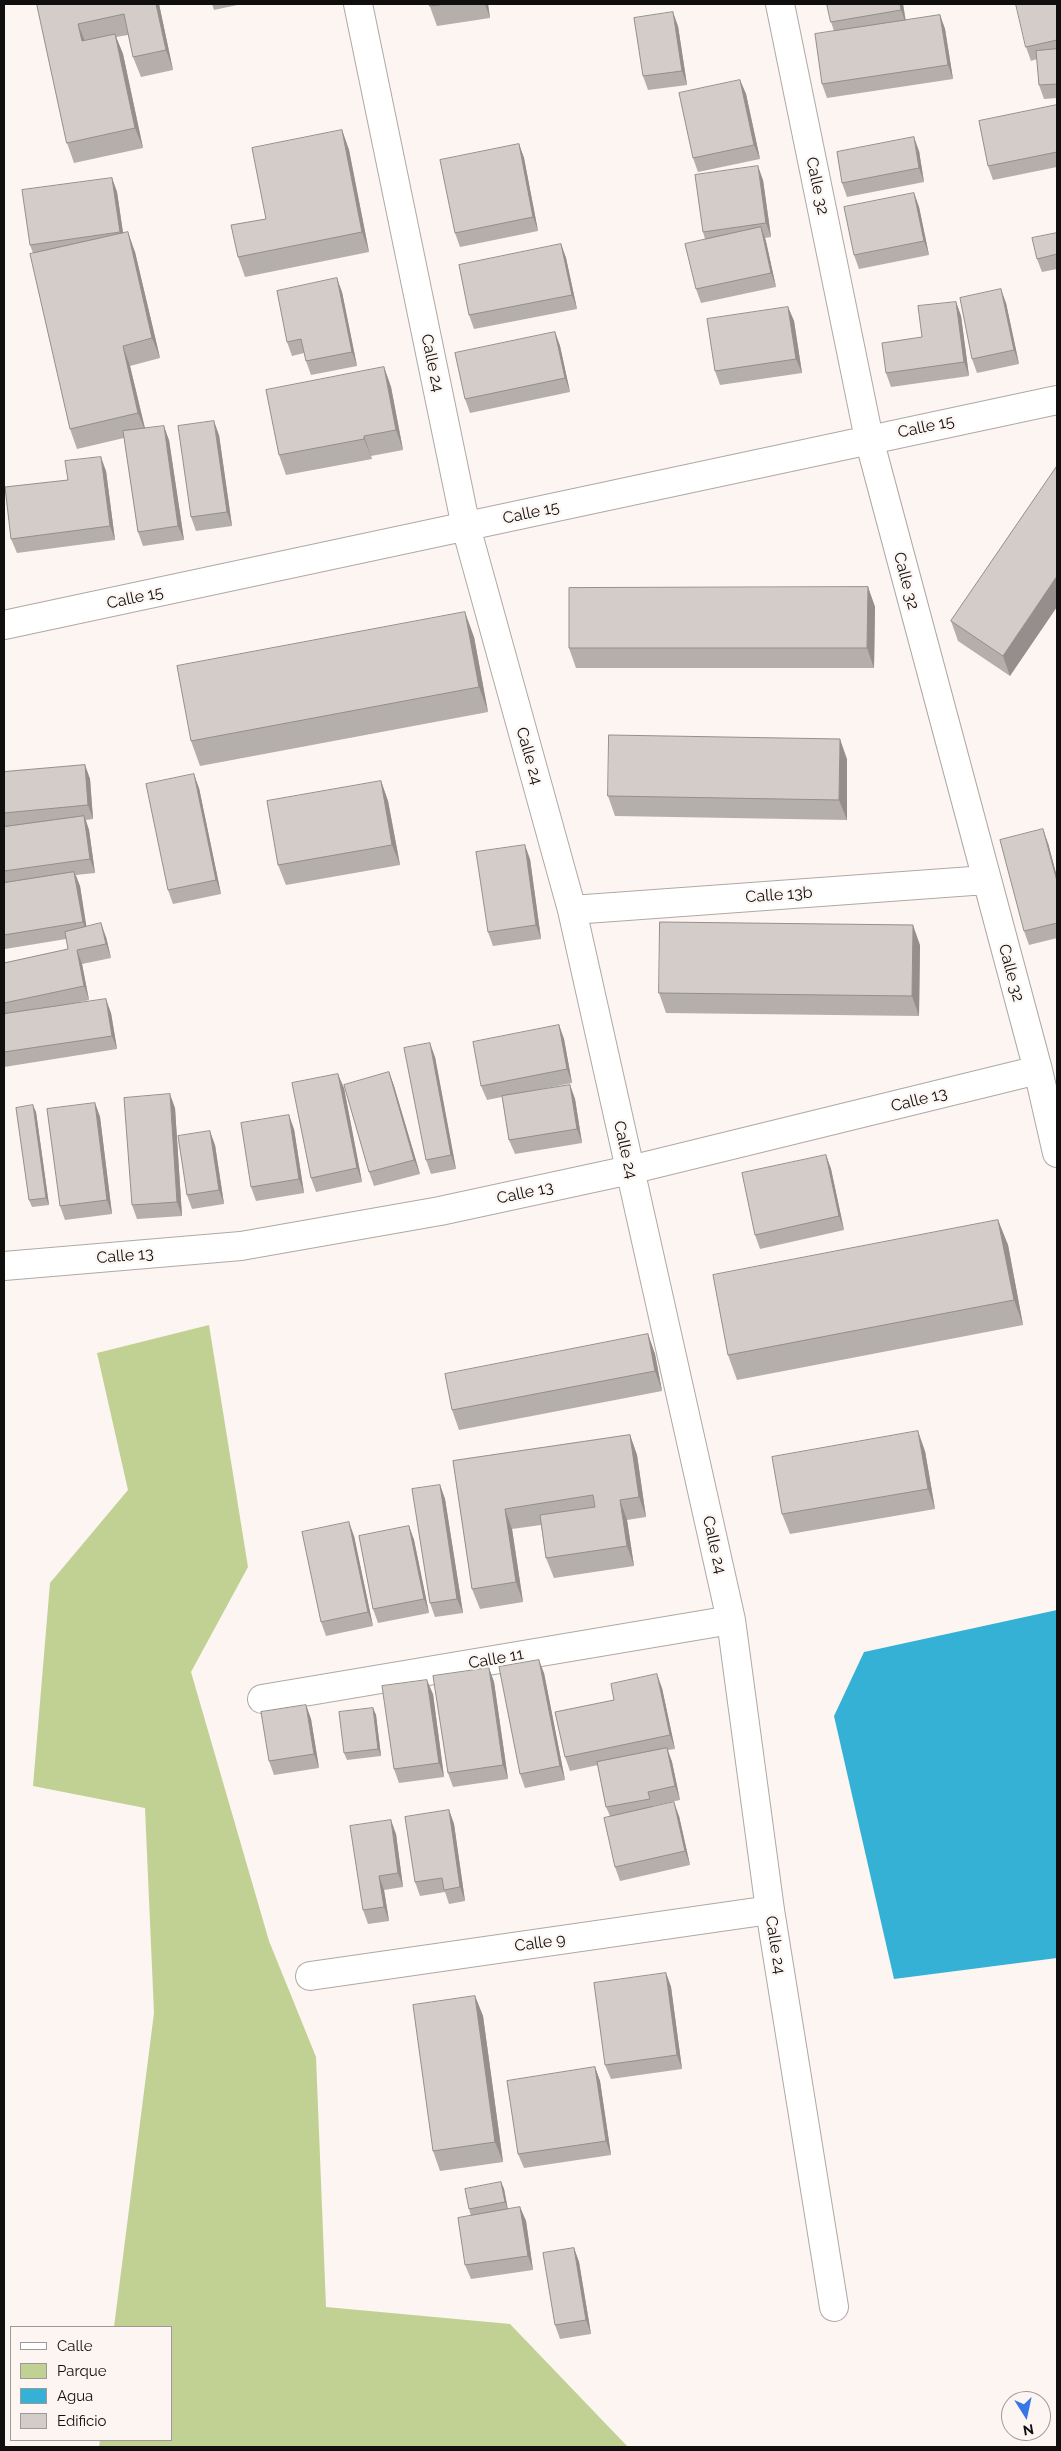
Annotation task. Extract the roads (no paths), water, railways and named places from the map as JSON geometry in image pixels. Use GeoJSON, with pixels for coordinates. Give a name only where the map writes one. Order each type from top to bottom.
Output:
{"type":"FeatureCollection","features":[{"type":"Feature","properties":{"kind":"street","name":"Calle 24"},"geometry":{"type":"LineString","coordinates":[[358,4],[466,528],[572,910],[731,1620],[770,1910],[834,2307]]}},
{"type":"Feature","properties":{"kind":"street","name":"Calle 32"},"geometry":{"type":"LineString","coordinates":[[780,4],[869,440],[1038,1070],[1057,1153]]}},
{"type":"Feature","properties":{"kind":"street","name":"Calle 15"},"geometry":{"type":"LineString","coordinates":[[4,626],[1057,400]]}},
{"type":"Feature","properties":{"kind":"street","name":"Calle 13b"},"geometry":{"type":"LineString","coordinates":[[572,910],[986,880]]}},
{"type":"Feature","properties":{"kind":"street","name":"Calle 13"},"geometry":{"type":"LineString","coordinates":[[4,1266],[241,1246],[440,1211],[630,1170],[1038,1070]]}},
{"type":"Feature","properties":{"kind":"street","name":"Calle 11"},"geometry":{"type":"LineString","coordinates":[[262,1699],[731,1620]]}},
{"type":"Feature","properties":{"kind":"street","name":"Calle 9"},"geometry":{"type":"LineString","coordinates":[[310,1976],[770,1910]]}},
{"type":"Feature","properties":{"kind":"water"},"geometry":{"type":"Polygon","coordinates":[[[1057,1610],[1057,1958],[894,1979],[834,1716],[864,1652],[1057,1610]]]}}]}
